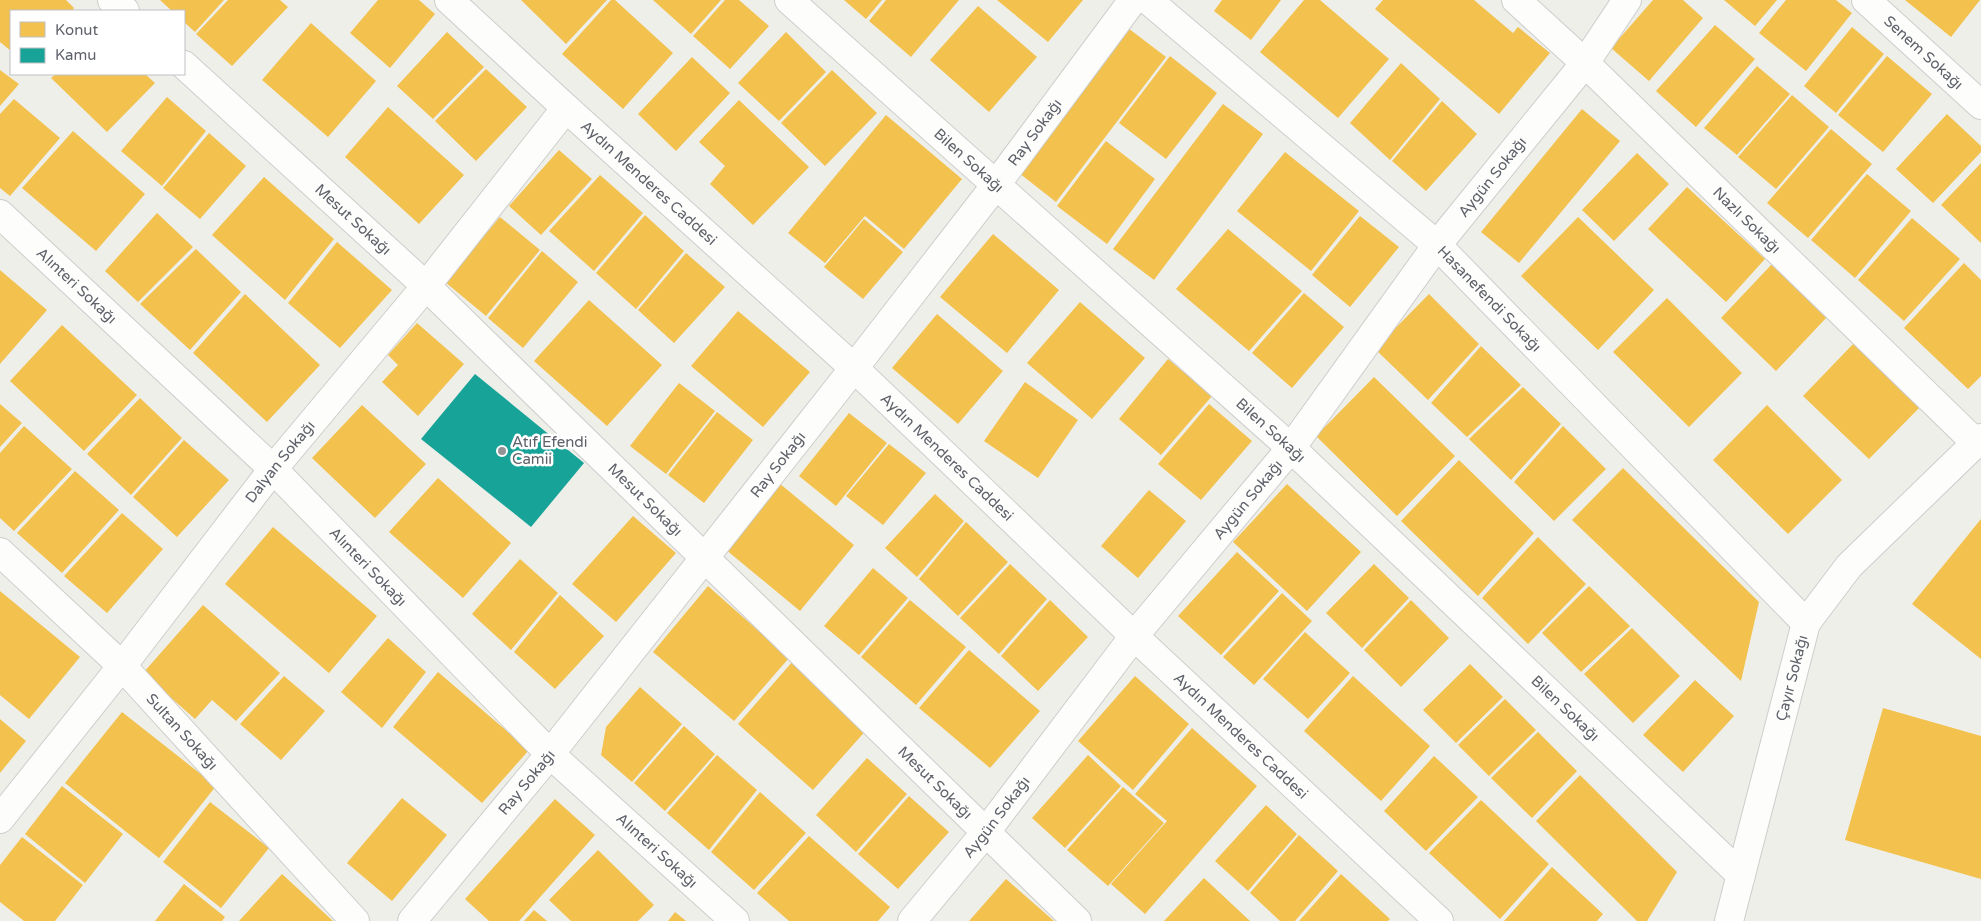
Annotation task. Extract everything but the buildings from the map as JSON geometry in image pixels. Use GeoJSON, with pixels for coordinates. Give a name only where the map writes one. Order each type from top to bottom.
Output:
{"type":"FeatureCollection","features":[{"type":"Feature","properties":{"kind":"street"},"geometry":{"type":"LineString","coordinates":[[112,0],[124,10]]}},
{"type":"Feature","properties":{"kind":"street","name":"Aydın Menderes Caddesi"},"geometry":{"type":"LineString","coordinates":[[449,0],[854,368],[1433,919]]}},
{"type":"Feature","properties":{"kind":"street","name":"Bilen Sokağı"},"geometry":{"type":"LineString","coordinates":[[789,0],[995,186],[1291,448],[1741,875]]}},
{"type":"Feature","properties":{"kind":"street","name":"Ray Sokağı"},"geometry":{"type":"LineString","coordinates":[[412,921],[550,754],[854,368],[995,186],[1133,0]]}},
{"type":"Feature","properties":{"kind":"street","name":"Hasanefendi Sokağı"},"geometry":{"type":"LineString","coordinates":[[1148,0],[1437,245],[1806,623]]}},
{"type":"Feature","properties":{"kind":"street","name":"Nazlı Sokağı"},"geometry":{"type":"LineString","coordinates":[[1516,0],[1585,63],[1979,440]]}},
{"type":"Feature","properties":{"kind":"street","name":"Aygün Sokağı"},"geometry":{"type":"LineString","coordinates":[[912,921],[985,833],[1134,636],[1291,448],[1437,245],[1585,63],[1627,0]]}},
{"type":"Feature","properties":{"kind":"street","name":"Senem Sokağı"},"geometry":{"type":"LineString","coordinates":[[1866,0],[1981,105]]}},
{"type":"Feature","properties":{"kind":"street","name":"Mesut Sokağı"},"geometry":{"type":"LineString","coordinates":[[185,66],[426,286],[1077,921]]}},
{"type":"Feature","properties":{"kind":"street","name":"Dalyan Sokağı"},"geometry":{"type":"LineString","coordinates":[[0,819],[122,666],[273,469],[426,286],[566,108]]}},
{"type":"Feature","properties":{"kind":"street","name":"Alınteri Sokağı"},"geometry":{"type":"LineString","coordinates":[[0,214],[273,469],[550,754],[735,921]]}},
{"type":"Feature","properties":{"kind":"street","name":"Çayır Sokağı"},"geometry":{"type":"LineString","coordinates":[[1729,921],[1806,623],[1849,566],[1979,440]]}},
{"type":"Feature","properties":{"kind":"street","name":"Sultan Sokağı"},"geometry":{"type":"LineString","coordinates":[[0,552],[122,666],[355,921]]}},
{"type":"Feature","properties":{"kind":"place","name":"Atıf Efendi Camii"},"geometry":{"type":"Point","coordinates":[502,451]}}]}
